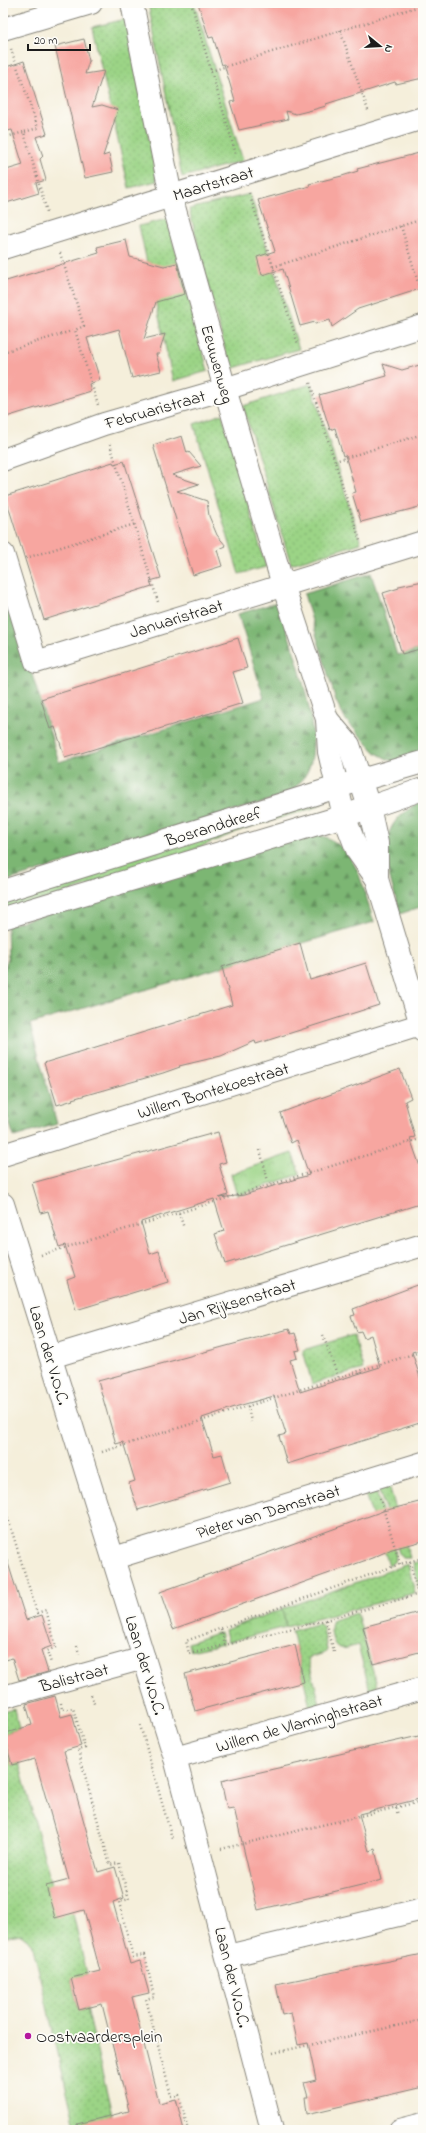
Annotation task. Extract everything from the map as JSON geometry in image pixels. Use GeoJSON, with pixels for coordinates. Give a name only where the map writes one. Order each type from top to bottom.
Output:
{"type":"FeatureCollection","features":[{"type":"Feature","properties":{"kind":"street"},"geometry":{"type":"LineString","coordinates":[[4,29],[91,3]]}},
{"type":"Feature","properties":{"kind":"street","name":"Eeuwenweg"},"geometry":{"type":"LineString","coordinates":[[132,3],[171,196],[225,389],[283,585],[327,719],[329,752],[344,816],[358,852],[377,879]]}},
{"type":"Feature","properties":{"kind":"street","name":"Maartstraat"},"geometry":{"type":"LineString","coordinates":[[3,248],[423,118]]}},
{"type":"Feature","properties":{"kind":"street","name":"Februaristraat"},"geometry":{"type":"LineString","coordinates":[[3,460],[104,424],[225,389],[423,326]]}},
{"type":"Feature","properties":{"kind":"street","name":"Januaristraat"},"geometry":{"type":"LineString","coordinates":[[5,559],[36,662],[423,542]]}},
{"type":"Feature","properties":{"kind":"street","name":"Eeuwenweg"},"geometry":{"type":"LineString","coordinates":[[327,719],[349,745],[369,807],[377,843],[377,879]]}},
{"type":"Feature","properties":{"kind":"street","name":"Bosranddreef"},"geometry":{"type":"LineString","coordinates":[[3,891],[337,787],[423,762]]}},
{"type":"Feature","properties":{"kind":"street","name":"Bosranddreef"},"geometry":{"type":"LineString","coordinates":[[3,918],[344,816],[423,789]]}},
{"type":"Feature","properties":{"kind":"street"},"geometry":{"type":"LineString","coordinates":[[377,879],[422,1027]]}},
{"type":"Feature","properties":{"kind":"street","name":"Willem Bontekoestraat"},"geometry":{"type":"LineString","coordinates":[[3,1155],[422,1027]]}},
{"type":"Feature","properties":{"kind":"street","name":"Laan der V.O.C."},"geometry":{"type":"LineString","coordinates":[[3,1204],[175,1758],[228,1956],[272,2130]]}},
{"type":"Feature","properties":{"kind":"street","name":"Jan Rijksenstraat"},"geometry":{"type":"LineString","coordinates":[[51,1358],[423,1245]]}},
{"type":"Feature","properties":{"kind":"street","name":"Pieter van Damstraat"},"geometry":{"type":"LineString","coordinates":[[114,1558],[423,1463]]}},
{"type":"Feature","properties":{"kind":"street","name":"Balistraat"},"geometry":{"type":"LineString","coordinates":[[3,1697],[144,1658]]}},
{"type":"Feature","properties":{"kind":"street","name":"Willem de Vlaminghstraat"},"geometry":{"type":"LineString","coordinates":[[175,1758],[423,1688]]}},
{"type":"Feature","properties":{"kind":"street"},"geometry":{"type":"LineString","coordinates":[[228,1956],[423,1908]]}},
{"type":"Feature","properties":{"kind":"street"},"geometry":{"type":"LineString","coordinates":[[400,2130],[423,2124]]}},
{"type":"Feature","properties":{"kind":"path"},"geometry":{"type":"LineString","coordinates":[[191,3],[242,174],[366,560]]}},
{"type":"Feature","properties":{"kind":"path"},"geometry":{"type":"LineString","coordinates":[[211,71],[423,5]]}},
{"type":"Feature","properties":{"kind":"path"},"geometry":{"type":"LineString","coordinates":[[3,138],[38,128],[4,29]]}},
{"type":"Feature","properties":{"kind":"path"},"geometry":{"type":"LineString","coordinates":[[340,30],[375,132]]}},
{"type":"Feature","properties":{"kind":"path"},"geometry":{"type":"LineString","coordinates":[[3,352],[84,326],[53,233],[24,132]]}},
{"type":"Feature","properties":{"kind":"path"},"geometry":{"type":"LineString","coordinates":[[273,267],[423,219]]}},
{"type":"Feature","properties":{"kind":"path"},"geometry":{"type":"LineString","coordinates":[[401,226],[423,299]]}},
{"type":"Feature","properties":{"kind":"path"},"geometry":{"type":"LineString","coordinates":[[75,330],[164,622]]}},
{"type":"Feature","properties":{"kind":"path"},"geometry":{"type":"LineString","coordinates":[[335,461],[423,434]]}},
{"type":"Feature","properties":{"kind":"path"},"geometry":{"type":"LineString","coordinates":[[5,559],[135,524]]}},
{"type":"Feature","properties":{"kind":"path"},"geometry":{"type":"LineString","coordinates":[[21,1261],[423,1138]]}},
{"type":"Feature","properties":{"kind":"path"},"geometry":{"type":"LineString","coordinates":[[260,1150],[269,1186]]}},
{"type":"Feature","properties":{"kind":"path"},"geometry":{"type":"LineString","coordinates":[[179,1213],[184,1228]]}},
{"type":"Feature","properties":{"kind":"path"},"geometry":{"type":"LineString","coordinates":[[323,1335],[338,1377]]}},
{"type":"Feature","properties":{"kind":"path"},"geometry":{"type":"LineString","coordinates":[[82,1458],[423,1351]]}},
{"type":"Feature","properties":{"kind":"path"},"geometry":{"type":"LineString","coordinates":[[248,1406],[251,1422]]}},
{"type":"Feature","properties":{"kind":"path"},"geometry":{"type":"LineString","coordinates":[[374,1478],[400,1564]]}},
{"type":"Feature","properties":{"kind":"path"},"geometry":{"type":"LineString","coordinates":[[3,1502],[37,1613],[46,1610],[56,1647],[47,1650],[62,1710],[73,1708],[85,1748],[78,1750],[110,1865],[119,1863],[129,1899],[119,1902],[132,1957],[144,1955],[154,1997],[146,1999],[171,2096],[179,2095],[188,2130]]}},
{"type":"Feature","properties":{"kind":"path"},"geometry":{"type":"LineString","coordinates":[[423,1558],[400,1564],[186,1641],[189,1654],[326,1620],[423,1593]]}},
{"type":"Feature","properties":{"kind":"path"},"geometry":{"type":"LineString","coordinates":[[410,1562],[418,1594]]}},
{"type":"Feature","properties":{"kind":"path"},"geometry":{"type":"LineString","coordinates":[[326,1620],[334,1652]]}},
{"type":"Feature","properties":{"kind":"path"},"geometry":{"type":"LineString","coordinates":[[221,1629],[225,1645]]}},
{"type":"Feature","properties":{"kind":"path","name":"Laan der V.O.C."},"geometry":{"type":"LineString","coordinates":[[139,1722],[172,1839]]}},
{"type":"Feature","properties":{"kind":"path"},"geometry":{"type":"LineString","coordinates":[[200,1853],[423,1801]]}},
{"type":"Feature","properties":{"kind":"path"},"geometry":{"type":"LineString","coordinates":[[396,1808],[398,1815]]}},
{"type":"Feature","properties":{"kind":"path"},"geometry":{"type":"LineString","coordinates":[[253,2058],[423,2020]]}},
{"type":"Feature","properties":{"kind":"green space"},"geometry":{"type":"Polygon","coordinates":[[[166,3],[194,3],[243,161],[182,177],[149,8],[166,3]]]}},
{"type":"Feature","properties":{"kind":"green space"},"geometry":{"type":"Polygon","coordinates":[[[126,19],[157,181],[129,188],[92,27],[126,19]]]}},
{"type":"Feature","properties":{"kind":"green space"},"geometry":{"type":"Polygon","coordinates":[[[250,194],[299,349],[230,369],[189,209],[250,194]]]}},
{"type":"Feature","properties":{"kind":"green space"},"geometry":{"type":"Polygon","coordinates":[[[167,219],[208,371],[173,381],[139,226],[167,219]]]}},
{"type":"Feature","properties":{"kind":"green space"},"geometry":{"type":"Polygon","coordinates":[[[311,384],[361,543],[291,564],[243,406],[311,384]]]}},
{"type":"Feature","properties":{"kind":"green space"},"geometry":{"type":"Polygon","coordinates":[[[222,414],[266,567],[239,574],[194,424],[222,414]]]}},
{"type":"Feature","properties":{"kind":"green space"},"geometry":{"type":"Polygon","coordinates":[[[371,573],[397,655],[423,648],[423,753],[393,762],[376,753],[345,719],[336,701],[304,594],[371,573]]]}},
{"type":"Feature","properties":{"kind":"green space"},"geometry":{"type":"Polygon","coordinates":[[[3,580],[59,762],[264,698],[238,614],[278,602],[298,663],[310,711],[313,734],[312,754],[308,770],[304,778],[286,795],[3,882],[3,580]]]}},
{"type":"Feature","properties":{"kind":"green space"},"geometry":{"type":"Polygon","coordinates":[[[423,800],[423,906],[400,914],[389,874],[386,847],[389,834],[395,822],[405,812],[423,800]]]}},
{"type":"Feature","properties":{"kind":"green space"},"geometry":{"type":"Polygon","coordinates":[[[324,802],[314,808],[246,828],[156,865],[3,912],[3,897],[324,802]]]}},
{"type":"Feature","properties":{"kind":"green space"},"geometry":{"type":"Polygon","coordinates":[[[312,833],[327,838],[339,845],[348,855],[361,880],[374,922],[30,1024],[57,1124],[14,1137],[3,1102],[3,972],[8,958],[7,926],[312,833]]]}},
{"type":"Feature","properties":{"kind":"green space"},"geometry":{"type":"Polygon","coordinates":[[[292,1153],[300,1174],[237,1196],[231,1174],[292,1153]]]}},
{"type":"Feature","properties":{"kind":"green space"},"geometry":{"type":"Polygon","coordinates":[[[353,1335],[363,1369],[312,1384],[303,1350],[353,1335]]]}},
{"type":"Feature","properties":{"kind":"green space"},"geometry":{"type":"Polygon","coordinates":[[[389,1485],[410,1558],[403,1558],[399,1553],[378,1487],[389,1485]]]}},
{"type":"Feature","properties":{"kind":"green space"},"geometry":{"type":"Polygon","coordinates":[[[375,1488],[396,1555],[395,1561],[389,1565],[364,1491],[375,1488]]]}},
{"type":"Feature","properties":{"kind":"green space"},"geometry":{"type":"Polygon","coordinates":[[[423,1561],[423,1590],[420,1591],[413,1563],[423,1561]]]}},
{"type":"Feature","properties":{"kind":"green space"},"geometry":{"type":"Polygon","coordinates":[[[408,1564],[415,1593],[286,1627],[282,1609],[408,1564]]]}},
{"type":"Feature","properties":{"kind":"green space"},"geometry":{"type":"Polygon","coordinates":[[[282,1609],[286,1627],[228,1642],[225,1630],[282,1609]]]}},
{"type":"Feature","properties":{"kind":"green space"},"geometry":{"type":"Polygon","coordinates":[[[357,1613],[378,1689],[370,1691],[358,1645],[340,1648],[335,1644],[332,1636],[331,1627],[333,1620],[357,1613]]]}},
{"type":"Feature","properties":{"kind":"green space"},"geometry":{"type":"Polygon","coordinates":[[[319,1623],[323,1628],[327,1650],[325,1653],[308,1658],[320,1704],[310,1706],[292,1631],[319,1623]]]}},
{"type":"Feature","properties":{"kind":"green space"},"geometry":{"type":"Polygon","coordinates":[[[220,1632],[223,1644],[190,1651],[188,1643],[220,1632]]]}},
{"type":"Feature","properties":{"kind":"green space"},"geometry":{"type":"Polygon","coordinates":[[[14,1709],[19,1729],[3,1734],[3,1712],[14,1709]]]}},
{"type":"Feature","properties":{"kind":"green space"},"geometry":{"type":"Polygon","coordinates":[[[3,1734],[12,1765],[19,1763],[52,1885],[46,1887],[57,1915],[72,1910],[87,1974],[71,1979],[79,2010],[87,2008],[112,2115],[107,2117],[110,2130],[76,2130],[32,1943],[21,1934],[3,1937],[3,1734]]]}},
{"type":"Feature","properties":{"kind":"building"},"geometry":{"type":"Polygon","coordinates":[[[198,3],[423,3],[423,78],[396,84],[395,82],[326,104],[326,106],[296,114],[286,111],[288,119],[239,130],[230,102],[235,101],[224,64],[222,65],[213,37],[209,38],[198,3]]]}},
{"type":"Feature","properties":{"kind":"building"},"geometry":{"type":"Polygon","coordinates":[[[84,39],[89,61],[85,74],[104,71],[92,107],[102,105],[118,110],[103,156],[109,154],[113,172],[85,178],[55,46],[84,39]]]}},
{"type":"Feature","properties":{"kind":"building"},"geometry":{"type":"Polygon","coordinates":[[[24,61],[47,134],[36,137],[43,156],[40,159],[46,180],[36,183],[39,193],[3,204],[3,171],[23,165],[12,130],[3,132],[3,68],[24,61]]]}},
{"type":"Feature","properties":{"kind":"building"},"geometry":{"type":"Polygon","coordinates":[[[423,152],[423,288],[358,309],[332,327],[330,320],[300,326],[283,269],[262,275],[257,257],[275,251],[258,200],[358,171],[357,169],[423,152]]]}},
{"type":"Feature","properties":{"kind":"building"},"geometry":{"type":"Polygon","coordinates":[[[126,240],[130,257],[164,266],[177,263],[185,294],[156,302],[144,339],[165,334],[159,354],[156,354],[161,371],[132,378],[119,329],[87,338],[100,380],[89,384],[91,391],[3,418],[3,282],[99,253],[97,247],[126,240]]]}},
{"type":"Feature","properties":{"kind":"building"},"geometry":{"type":"Polygon","coordinates":[[[383,364],[402,370],[423,364],[423,506],[361,522],[352,493],[356,492],[345,455],[343,456],[335,428],[330,430],[319,395],[387,376],[383,364]]]}},
{"type":"Feature","properties":{"kind":"building"},"geometry":{"type":"Polygon","coordinates":[[[182,436],[187,453],[189,452],[201,466],[172,475],[199,484],[177,491],[207,501],[209,516],[217,535],[226,546],[217,550],[222,566],[193,575],[153,445],[182,436]]]}},
{"type":"Feature","properties":{"kind":"building"},"geometry":{"type":"Polygon","coordinates":[[[124,461],[161,578],[150,581],[152,586],[44,620],[5,496],[113,462],[114,464],[124,461]]]}},
{"type":"Feature","properties":{"kind":"building"},"geometry":{"type":"Polygon","coordinates":[[[423,581],[423,648],[402,654],[383,593],[399,588],[399,586],[423,581]]]}},
{"type":"Feature","properties":{"kind":"building"},"geometry":{"type":"Polygon","coordinates":[[[238,638],[247,668],[233,672],[243,703],[65,758],[55,727],[50,729],[41,699],[238,638]]]}},
{"type":"Feature","properties":{"kind":"building"},"geometry":{"type":"Polygon","coordinates":[[[300,943],[310,980],[366,963],[379,1005],[256,1044],[255,1041],[221,1056],[179,1066],[180,1067],[163,1073],[72,1099],[73,1100],[57,1105],[44,1063],[232,1005],[222,967],[300,943]]]}},
{"type":"Feature","properties":{"kind":"building"},"geometry":{"type":"Polygon","coordinates":[[[400,1069],[411,1098],[405,1101],[415,1137],[410,1138],[423,1175],[423,1203],[225,1264],[215,1234],[224,1231],[214,1199],[141,1222],[150,1254],[159,1251],[168,1282],[76,1310],[67,1280],[75,1277],[65,1245],[59,1247],[48,1211],[41,1213],[32,1183],[218,1132],[226,1162],[219,1164],[228,1195],[219,1198],[244,1195],[309,1175],[297,1140],[291,1143],[280,1113],[400,1069]]]}},
{"type":"Feature","properties":{"kind":"building"},"geometry":{"type":"Polygon","coordinates":[[[423,1283],[423,1349],[412,1352],[423,1387],[423,1422],[287,1464],[279,1436],[286,1434],[274,1396],[238,1406],[202,1418],[214,1456],[222,1454],[230,1482],[138,1510],[129,1483],[135,1481],[123,1442],[116,1444],[98,1381],[289,1329],[291,1334],[295,1333],[300,1350],[295,1351],[297,1358],[290,1360],[300,1392],[380,1367],[371,1335],[364,1338],[361,1331],[357,1332],[351,1316],[355,1315],[353,1309],[423,1283]]]}},
{"type":"Feature","properties":{"kind":"building"},"geometry":{"type":"Polygon","coordinates":[[[423,1501],[423,1541],[392,1549],[372,1558],[173,1629],[160,1592],[383,1511],[423,1501]]]}},
{"type":"Feature","properties":{"kind":"building"},"geometry":{"type":"Polygon","coordinates":[[[3,1560],[7,1560],[26,1620],[42,1615],[52,1646],[41,1650],[48,1672],[19,1680],[12,1658],[3,1661],[3,1560]]]}},
{"type":"Feature","properties":{"kind":"building"},"geometry":{"type":"Polygon","coordinates":[[[423,1611],[423,1651],[373,1664],[363,1627],[423,1611]]]}},
{"type":"Feature","properties":{"kind":"building"},"geometry":{"type":"Polygon","coordinates":[[[295,1645],[304,1682],[195,1711],[185,1674],[295,1645]]]}},
{"type":"Feature","properties":{"kind":"building"},"geometry":{"type":"Polygon","coordinates":[[[55,1696],[61,1717],[72,1714],[81,1746],[64,1751],[98,1872],[115,1867],[124,1898],[113,1902],[130,1964],[140,1961],[149,1993],[132,1997],[159,2103],[176,2099],[184,2130],[78,2130],[77,2124],[129,2111],[102,2004],[79,2010],[71,1978],[100,1971],[84,1910],[55,1918],[46,1886],[69,1880],[35,1759],[12,1765],[3,1734],[32,1725],[26,1704],[55,1696]]]}},
{"type":"Feature","properties":{"kind":"building"},"geometry":{"type":"Polygon","coordinates":[[[423,1735],[423,1798],[359,1814],[369,1851],[375,1849],[382,1880],[258,1910],[234,1808],[227,1809],[221,1781],[423,1735]]]}},
{"type":"Feature","properties":{"kind":"building"},"geometry":{"type":"Polygon","coordinates":[[[423,1954],[423,2087],[307,2114],[305,2097],[308,2097],[304,2083],[316,2080],[308,2043],[298,2045],[291,2013],[282,2015],[276,1984],[423,1954]]]}},
{"type":"Feature","properties":{"kind":"place","name":"Oostvaardersplein"},"geometry":{"type":"Point","coordinates":[28,2036]}}]}
